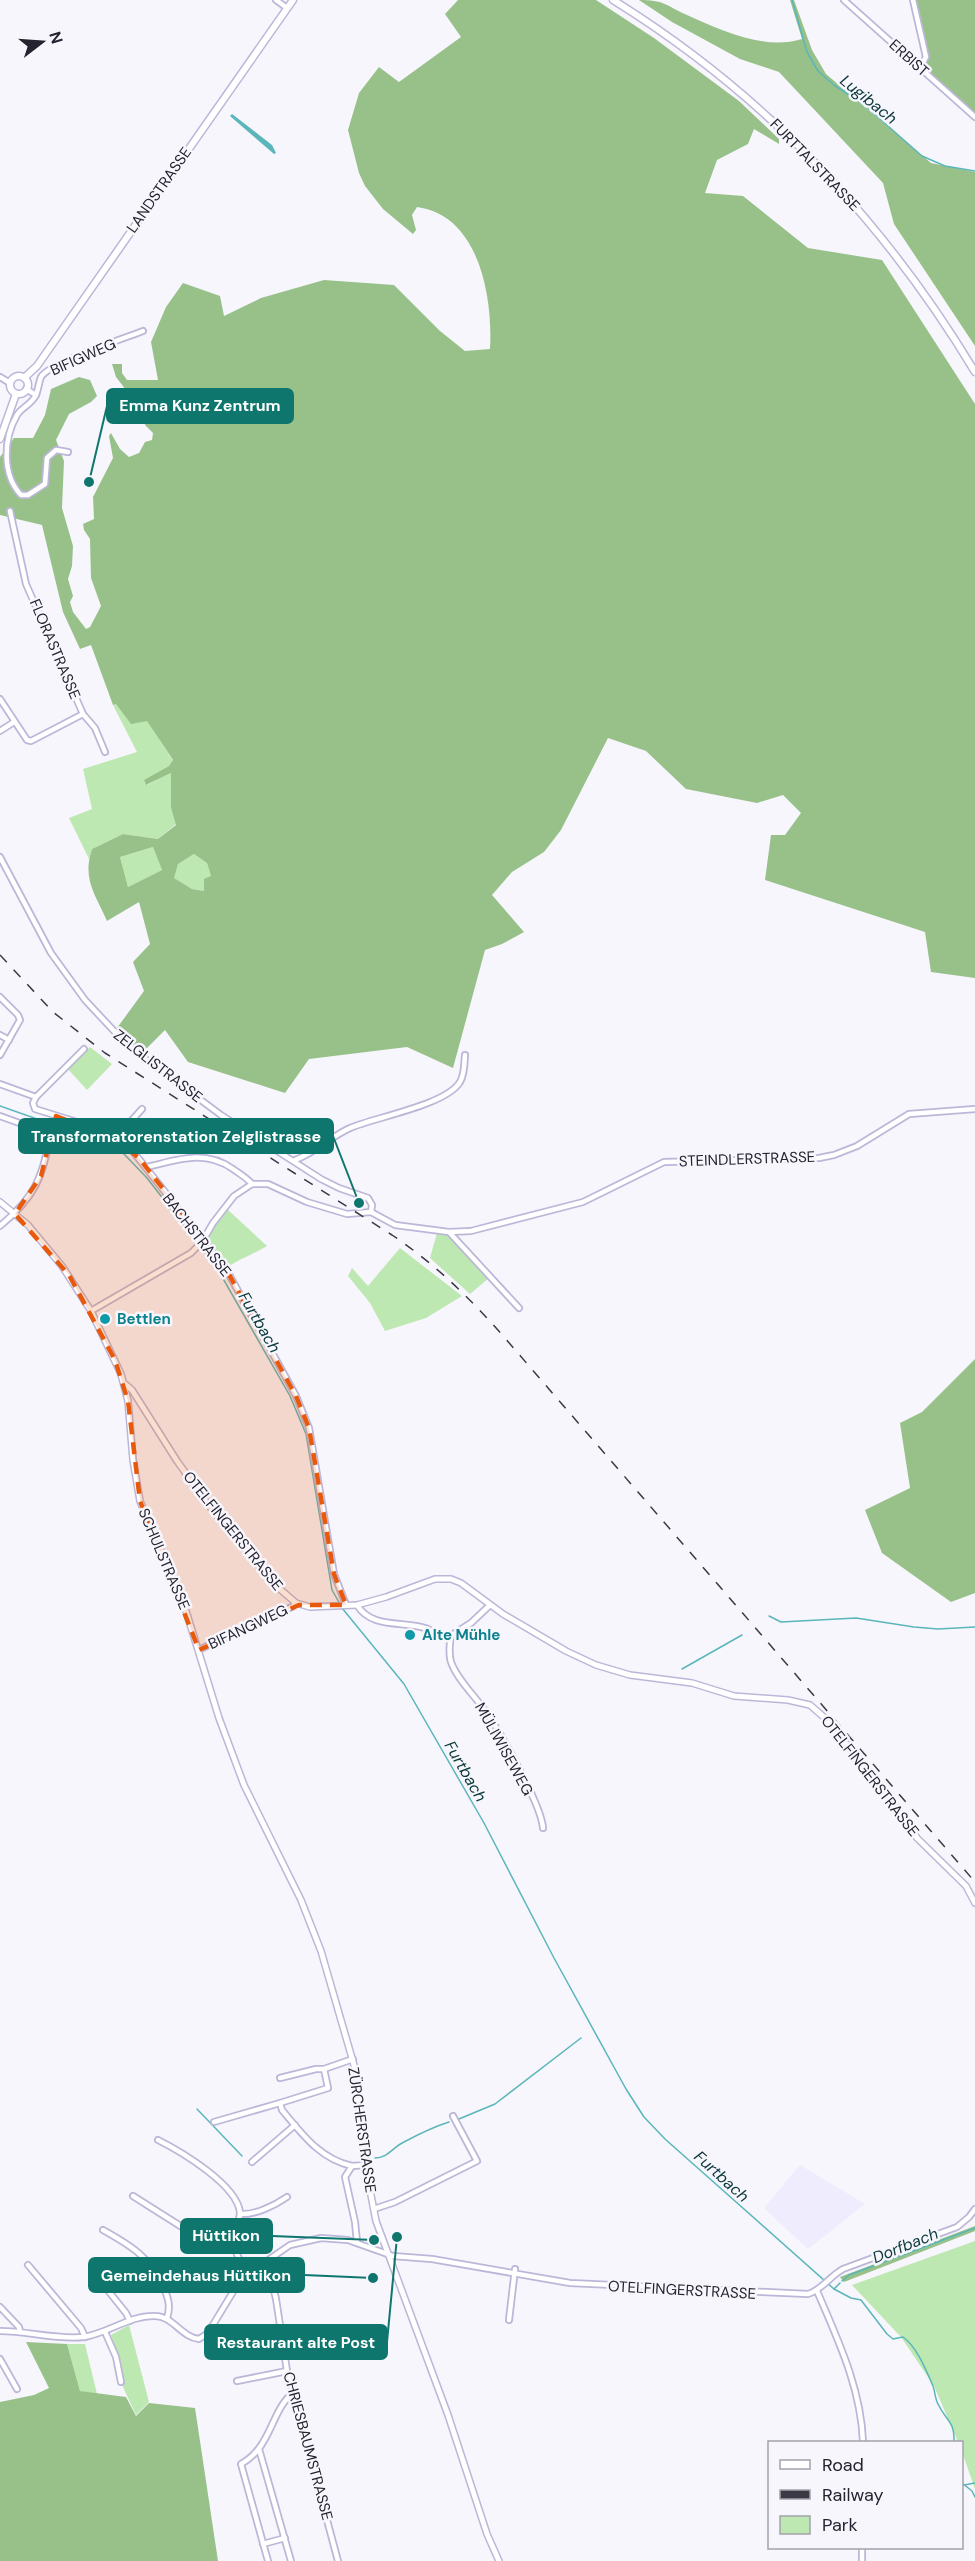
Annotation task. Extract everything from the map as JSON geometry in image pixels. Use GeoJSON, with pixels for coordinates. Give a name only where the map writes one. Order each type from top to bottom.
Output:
{"type":"FeatureCollection","features":[{"type":"Feature","properties":{"kind":"main road","name":"LANDSTRASSE"},"geometry":{"type":"LineString","coordinates":[[24,378],[37,366],[293,0]]}},
{"type":"Feature","properties":{"kind":"main road","name":"FURTTALSTRASSE"},"geometry":{"type":"LineString","coordinates":[[613,0],[735,88],[813,160],[886,241],[928,298],[975,372]]}},
{"type":"Feature","properties":{"kind":"main road"},"geometry":{"type":"LineString","coordinates":[[16,377],[24,378],[26,389],[23,393],[16,394],[11,389],[10,382],[16,377]]}},
{"type":"Feature","properties":{"kind":"main road"},"geometry":{"type":"LineString","coordinates":[[0,439],[16,394]]}},
{"type":"Feature","properties":{"kind":"street"},"geometry":{"type":"LineString","coordinates":[[276,0],[287,8]]}},
{"type":"Feature","properties":{"kind":"street","name":"ERBIST"},"geometry":{"type":"LineString","coordinates":[[844,0],[975,117]]}},
{"type":"Feature","properties":{"kind":"street"},"geometry":{"type":"LineString","coordinates":[[913,0],[926,57],[920,68]]}},
{"type":"Feature","properties":{"kind":"street","name":"BIFIGWEG"},"geometry":{"type":"LineString","coordinates":[[68,452],[56,450],[47,458],[45,484],[28,495],[21,495],[16,490],[6,456],[7,442],[17,414],[30,404],[36,395],[41,378],[46,372],[67,361],[143,331]]}},
{"type":"Feature","properties":{"kind":"street"},"geometry":{"type":"LineString","coordinates":[[0,377],[10,382]]}},
{"type":"Feature","properties":{"kind":"street"},"geometry":{"type":"LineString","coordinates":[[26,389],[36,395]]}},
{"type":"Feature","properties":{"kind":"street","name":"FLORASTRASSE"},"geometry":{"type":"LineString","coordinates":[[0,699],[24,737],[31,741],[83,714],[26,584],[10,511]]}},
{"type":"Feature","properties":{"kind":"street"},"geometry":{"type":"LineString","coordinates":[[83,714],[95,728],[105,752]]}},
{"type":"Feature","properties":{"kind":"street"},"geometry":{"type":"LineString","coordinates":[[0,731],[14,722]]}},
{"type":"Feature","properties":{"kind":"street","name":"ZELGLISTRASSE"},"geometry":{"type":"LineString","coordinates":[[0,857],[51,953],[109,1027],[128,1046],[213,1109],[331,1185],[368,1198],[372,1205],[372,1212]]}},
{"type":"Feature","properties":{"kind":"street"},"geometry":{"type":"LineString","coordinates":[[0,997],[20,1018],[0,1055]]}},
{"type":"Feature","properties":{"kind":"street"},"geometry":{"type":"LineString","coordinates":[[0,1035],[9,1040]]}},
{"type":"Feature","properties":{"kind":"street"},"geometry":{"type":"LineString","coordinates":[[0,1084],[36,1097],[84,1049]]}},
{"type":"Feature","properties":{"kind":"street"},"geometry":{"type":"LineString","coordinates":[[295,1160],[308,1156],[351,1128],[423,1105],[447,1093],[459,1084],[464,1072],[465,1055]]}},
{"type":"Feature","properties":{"kind":"street","name":"BACHSTRASSE"},"geometry":{"type":"LineString","coordinates":[[36,1097],[33,1103],[34,1109],[115,1139],[131,1149],[226,1269],[302,1407],[314,1450],[334,1574],[345,1605]]}},
{"type":"Feature","properties":{"kind":"street"},"geometry":{"type":"LineString","coordinates":[[115,1139],[142,1108]]}},
{"type":"Feature","properties":{"kind":"street","name":"STEINDLERSTRASSE"},"geometry":{"type":"LineString","coordinates":[[372,1212],[395,1225],[449,1232],[471,1231],[583,1202],[664,1162],[819,1158],[857,1146],[909,1114],[975,1109]]}},
{"type":"Feature","properties":{"kind":"street"},"geometry":{"type":"LineString","coordinates":[[0,1116],[51,1132]]}},
{"type":"Feature","properties":{"kind":"street"},"geometry":{"type":"LineString","coordinates":[[0,1226],[22,1207],[41,1176],[56,1118]]}},
{"type":"Feature","properties":{"kind":"street"},"geometry":{"type":"LineString","coordinates":[[147,1167],[176,1159],[201,1156],[226,1165],[252,1184],[272,1185],[307,1202],[347,1214],[372,1212]]}},
{"type":"Feature","properties":{"kind":"street"},"geometry":{"type":"LineString","coordinates":[[307,1169],[308,1156]]}},
{"type":"Feature","properties":{"kind":"street"},"geometry":{"type":"LineString","coordinates":[[91,1311],[185,1257],[202,1241],[234,1196],[252,1184]]}},
{"type":"Feature","properties":{"kind":"street","name":"SCHULSTRASSE"},"geometry":{"type":"LineString","coordinates":[[0,1202],[15,1214],[55,1256],[91,1311],[125,1384],[140,1501],[180,1596],[226,1738],[246,1790],[301,1900]]}},
{"type":"Feature","properties":{"kind":"street"},"geometry":{"type":"LineString","coordinates":[[449,1232],[519,1308]]}},
{"type":"Feature","properties":{"kind":"street","name":"OTELFINGERSTRASSE"},"geometry":{"type":"LineString","coordinates":[[125,1384],[132,1390],[177,1461],[210,1507],[274,1584],[296,1604],[310,1607],[357,1605],[443,1578],[460,1583],[490,1605],[566,1651],[596,1665],[655,1680],[692,1683],[734,1696],[788,1700],[810,1706],[826,1719],[878,1783],[917,1838],[966,1886],[975,1902]]}},
{"type":"Feature","properties":{"kind":"street","name":"BIFANGWEG"},"geometry":{"type":"LineString","coordinates":[[199,1650],[296,1604]]}},
{"type":"Feature","properties":{"kind":"street"},"geometry":{"type":"LineString","coordinates":[[357,1605],[376,1619],[394,1625],[428,1629],[439,1637],[450,1639],[490,1605]]}},
{"type":"Feature","properties":{"kind":"street","name":"MÜLIWISEWEG"},"geometry":{"type":"LineString","coordinates":[[450,1639],[452,1664],[485,1710],[501,1738],[532,1798],[543,1828]]}},
{"type":"Feature","properties":{"kind":"street","name":"ZÜRCHERSTRASSE"},"geometry":{"type":"LineString","coordinates":[[301,1900],[321,1951],[353,2059],[365,2165],[374,2209],[388,2254],[448,2415],[487,2534],[499,2561]]}},
{"type":"Feature","properties":{"kind":"street"},"geometry":{"type":"LineString","coordinates":[[280,2078],[324,2069],[353,2059]]}},
{"type":"Feature","properties":{"kind":"street"},"geometry":{"type":"LineString","coordinates":[[214,2122],[328,2088],[324,2069]]}},
{"type":"Feature","properties":{"kind":"street"},"geometry":{"type":"LineString","coordinates":[[280,2103],[282,2110],[323,2154],[340,2163],[352,2166],[365,2165]]}},
{"type":"Feature","properties":{"kind":"street"},"geometry":{"type":"LineString","coordinates":[[374,2209],[395,2202],[477,2161],[453,2116]]}},
{"type":"Feature","properties":{"kind":"street"},"geometry":{"type":"LineString","coordinates":[[252,2162],[295,2125]]}},
{"type":"Feature","properties":{"kind":"street"},"geometry":{"type":"LineString","coordinates":[[158,2140],[191,2158],[215,2177],[236,2204],[240,2214],[234,2238],[237,2256],[248,2274]]}},
{"type":"Feature","properties":{"kind":"street"},"geometry":{"type":"LineString","coordinates":[[352,2166],[345,2177],[357,2242]]}},
{"type":"Feature","properties":{"kind":"street"},"geometry":{"type":"LineString","coordinates":[[133,2196],[193,2234],[202,2237],[234,2238]]}},
{"type":"Feature","properties":{"kind":"street"},"geometry":{"type":"LineString","coordinates":[[240,2214],[274,2205],[287,2197]]}},
{"type":"Feature","properties":{"kind":"street"},"geometry":{"type":"LineString","coordinates":[[863,2441],[861,2417],[852,2378],[817,2291],[843,2269],[957,2227],[975,2209]]}},
{"type":"Feature","properties":{"kind":"street"},"geometry":{"type":"LineString","coordinates":[[0,2331],[54,2337],[85,2337],[147,2316],[167,2318],[168,2300],[154,2269],[136,2249],[103,2230]]}},
{"type":"Feature","properties":{"kind":"street","name":"OTELFINGERSTRASSE"},"geometry":{"type":"LineString","coordinates":[[167,2318],[188,2336],[203,2337],[208,2333],[239,2282],[290,2245],[310,2239],[342,2239],[388,2254],[515,2272],[560,2282],[611,2287],[801,2295],[817,2291]]}},
{"type":"Feature","properties":{"kind":"street","name":"CHRIESBAUMSTRASSE"},"geometry":{"type":"LineString","coordinates":[[267,2260],[274,2285],[287,2371],[338,2561]]}},
{"type":"Feature","properties":{"kind":"street"},"geometry":{"type":"LineString","coordinates":[[28,2265],[81,2328],[85,2337]]}},
{"type":"Feature","properties":{"kind":"street"},"geometry":{"type":"LineString","coordinates":[[509,2320],[515,2272]]}},
{"type":"Feature","properties":{"kind":"street"},"geometry":{"type":"LineString","coordinates":[[98,2278],[130,2321]]}},
{"type":"Feature","properties":{"kind":"street"},"geometry":{"type":"LineString","coordinates":[[0,2307],[19,2327],[20,2332]]}},
{"type":"Feature","properties":{"kind":"street"},"geometry":{"type":"LineString","coordinates":[[105,2332],[116,2357],[121,2382]]}},
{"type":"Feature","properties":{"kind":"street"},"geometry":{"type":"LineString","coordinates":[[0,2360],[17,2389]]}},
{"type":"Feature","properties":{"kind":"street"},"geometry":{"type":"LineString","coordinates":[[237,2381],[287,2371]]}},
{"type":"Feature","properties":{"kind":"street"},"geometry":{"type":"LineString","coordinates":[[268,2561],[241,2464],[259,2449],[286,2399],[293,2393]]}},
{"type":"Feature","properties":{"kind":"street"},"geometry":{"type":"LineString","coordinates":[[259,2449],[291,2561]]}},
{"type":"Feature","properties":{"kind":"street"},"geometry":{"type":"LineString","coordinates":[[263,2544],[285,2538]]}},
{"type":"Feature","properties":{"kind":"highlighted area"},"geometry":{"type":"Polygon","coordinates":[[[56,1116],[115,1139],[139,1158],[226,1269],[296,1396],[309,1428],[334,1574],[346,1605],[299,1605],[199,1650],[140,1501],[128,1401],[115,1360],[69,1275],[15,1214],[41,1176],[56,1116]]]}},
{"type":"Feature","properties":{"kind":"shaded area"},"geometry":{"type":"Polygon","coordinates":[[[800,2165],[865,2204],[808,2249],[764,2208],[800,2165]]]}},
{"type":"Feature","properties":{"kind":"green space"},"geometry":{"type":"Polygon","coordinates":[[[458,0],[596,0],[654,38],[739,101],[779,139],[779,144],[754,129],[748,144],[717,160],[705,193],[743,196],[808,248],[882,260],[975,404],[975,978],[931,972],[925,932],[765,880],[771,835],[785,835],[801,813],[783,795],[757,803],[686,789],[646,751],[608,738],[561,830],[544,852],[512,872],[492,895],[524,932],[485,950],[453,1068],[407,1047],[309,1059],[285,1093],[188,1062],[165,1030],[143,1052],[130,1043],[117,1028],[144,991],[133,962],[150,944],[139,902],[107,921],[91,886],[89,860],[92,849],[123,834],[158,839],[176,825],[171,808],[171,773],[146,785],[144,780],[169,766],[173,760],[147,721],[131,724],[116,704],[113,705],[91,645],[80,649],[63,612],[42,525],[0,515],[0,457],[14,438],[33,438],[45,415],[51,389],[79,377],[90,380],[97,396],[91,402],[69,414],[56,440],[64,461],[62,508],[73,546],[72,566],[68,579],[73,596],[70,602],[73,612],[86,629],[90,627],[101,606],[91,578],[90,539],[83,524],[94,519],[93,497],[113,458],[109,436],[111,433],[120,449],[129,457],[139,453],[145,442],[152,440],[153,433],[145,425],[146,416],[116,377],[112,364],[122,364],[122,373],[127,380],[158,380],[151,342],[166,307],[183,283],[220,296],[224,316],[261,298],[324,280],[394,285],[440,331],[465,351],[490,349],[489,306],[485,283],[468,242],[455,225],[438,213],[417,207],[412,215],[416,230],[413,234],[383,209],[365,186],[359,173],[348,130],[359,93],[379,67],[399,82],[461,37],[445,14],[458,0]],[[153,847],[120,857],[128,887],[162,870],[153,847]],[[194,854],[178,864],[174,878],[192,889],[204,891],[204,879],[211,876],[207,863],[194,854]]]}},
{"type":"Feature","properties":{"kind":"green space"},"geometry":{"type":"Polygon","coordinates":[[[639,0],[659,2],[743,37],[758,41],[788,42],[802,39],[790,0],[794,0],[812,50],[826,74],[931,163],[975,172],[975,346],[894,224],[883,183],[779,72],[740,59],[672,22],[639,0]]]}},
{"type":"Feature","properties":{"kind":"green space"},"geometry":{"type":"Polygon","coordinates":[[[915,0],[975,0],[975,113],[921,65],[926,57],[915,0]]]}},
{"type":"Feature","properties":{"kind":"green space"},"geometry":{"type":"Polygon","coordinates":[[[116,704],[147,720],[173,761],[169,766],[144,781],[147,785],[171,773],[171,808],[176,824],[158,839],[123,834],[92,849],[89,859],[69,818],[92,809],[83,769],[137,752],[113,705],[116,704]]]}},
{"type":"Feature","properties":{"kind":"green space"},"geometry":{"type":"Polygon","coordinates":[[[153,847],[162,870],[128,887],[120,857],[153,847]]]}},
{"type":"Feature","properties":{"kind":"green space"},"geometry":{"type":"Polygon","coordinates":[[[194,854],[207,863],[211,876],[204,891],[192,889],[173,878],[178,864],[194,854]]]}},
{"type":"Feature","properties":{"kind":"green space"},"geometry":{"type":"Polygon","coordinates":[[[90,1047],[112,1064],[87,1090],[68,1069],[90,1047]]]}},
{"type":"Feature","properties":{"kind":"green space"},"geometry":{"type":"Polygon","coordinates":[[[227,1209],[267,1246],[228,1267],[206,1240],[227,1209]]]}},
{"type":"Feature","properties":{"kind":"green space"},"geometry":{"type":"Polygon","coordinates":[[[437,1233],[448,1236],[490,1277],[470,1294],[430,1258],[437,1233]]]}},
{"type":"Feature","properties":{"kind":"green space"},"geometry":{"type":"Polygon","coordinates":[[[400,1248],[462,1296],[426,1318],[385,1331],[370,1303],[348,1276],[352,1268],[368,1286],[400,1248]]]}},
{"type":"Feature","properties":{"kind":"green space"},"geometry":{"type":"Polygon","coordinates":[[[975,1359],[975,1593],[951,1602],[882,1553],[865,1510],[910,1488],[900,1423],[922,1412],[975,1359]]]}},
{"type":"Feature","properties":{"kind":"green space"},"geometry":{"type":"Polygon","coordinates":[[[975,2226],[975,2231],[844,2282],[840,2277],[975,2226]]]}},
{"type":"Feature","properties":{"kind":"green space"},"geometry":{"type":"Polygon","coordinates":[[[975,2241],[975,2489],[963,2455],[963,2441],[958,2441],[934,2386],[901,2337],[852,2285],[975,2241]]]}},
{"type":"Feature","properties":{"kind":"green space"},"geometry":{"type":"Polygon","coordinates":[[[129,2325],[149,2402],[136,2415],[123,2387],[119,2361],[111,2335],[129,2325]]]}},
{"type":"Feature","properties":{"kind":"green space"},"geometry":{"type":"Polygon","coordinates":[[[26,2342],[67,2344],[80,2391],[126,2397],[136,2416],[149,2403],[195,2408],[218,2561],[0,2561],[0,2402],[34,2395],[49,2388],[26,2342]]]}},
{"type":"Feature","properties":{"kind":"green space"},"geometry":{"type":"Polygon","coordinates":[[[67,2344],[85,2344],[97,2394],[80,2391],[67,2344]]]}},
{"type":"Feature","properties":{"kind":"water"},"geometry":{"type":"Polygon","coordinates":[[[232,114],[272,145],[276,153],[274,154],[230,116],[232,114]]]}},
{"type":"Feature","properties":{"kind":"waterway","name":"Lugibach"},"geometry":{"type":"LineString","coordinates":[[792,0],[807,52],[818,71],[834,85],[863,104],[922,156],[945,166],[975,171]]}},
{"type":"Feature","properties":{"kind":"waterway","name":"Furtbach"},"geometry":{"type":"LineString","coordinates":[[0,1106],[111,1145],[125,1155],[147,1178],[217,1268],[290,1396],[306,1434],[332,1590],[340,1604]]}},
{"type":"Feature","properties":{"kind":"waterway","name":"Furtbach"},"geometry":{"type":"LineString","coordinates":[[342,1608],[404,1684],[484,1823],[554,1958],[626,2089],[644,2117],[665,2139],[834,2289],[851,2298],[861,2300],[887,2334],[893,2339],[903,2337],[908,2341],[921,2359],[933,2386],[937,2402],[951,2425],[954,2441]]}},
{"type":"Feature","properties":{"kind":"waterway"},"geometry":{"type":"LineString","coordinates":[[769,1616],[781,1622],[856,1618],[938,1629],[975,1627]]}},
{"type":"Feature","properties":{"kind":"waterway"},"geometry":{"type":"LineString","coordinates":[[682,1669],[742,1635]]}},
{"type":"Feature","properties":{"kind":"waterway"},"geometry":{"type":"LineString","coordinates":[[459,2119],[495,2104],[581,2038]]}},
{"type":"Feature","properties":{"kind":"waterway"},"geometry":{"type":"LineString","coordinates":[[197,2109],[242,2156]]}},
{"type":"Feature","properties":{"kind":"waterway"},"geometry":{"type":"LineString","coordinates":[[375,2158],[380,2158],[421,2133],[449,2122]]}},
{"type":"Feature","properties":{"kind":"waterway","name":"Dorfbach"},"geometry":{"type":"LineString","coordinates":[[842,2281],[849,2275],[975,2228]]}},
{"type":"Feature","properties":{"kind":"waterway","name":"Dorfbach"},"geometry":{"type":"LineString","coordinates":[[834,2289],[840,2283]]}},
{"type":"Feature","properties":{"kind":"waterway","name":"Furtbach"},"geometry":{"type":"LineString","coordinates":[[964,2485],[975,2483]]}},
{"type":"Feature","properties":{"kind":"waterway","name":"Furtbach"},"geometry":{"type":"LineString","coordinates":[[963,2484],[972,2491],[975,2497]]}},
{"type":"Feature","properties":{"kind":"railway"},"geometry":{"type":"LineString","coordinates":[[0,955],[53,1012],[105,1053],[392,1235],[451,1282],[504,1337],[975,1882]]}},
{"type":"Feature","properties":{"kind":"place","name":"Emma Kunz Zentrum"},"geometry":{"type":"Point","coordinates":[89,482]}},
{"type":"Feature","properties":{"kind":"place","name":"Transformatorenstation Zelglistrasse"},"geometry":{"type":"Point","coordinates":[359,1203]}},
{"type":"Feature","properties":{"kind":"place","name":"Bettlen"},"geometry":{"type":"Point","coordinates":[105,1319]}},
{"type":"Feature","properties":{"kind":"place","name":"Alte Mühle"},"geometry":{"type":"Point","coordinates":[410,1635]}},
{"type":"Feature","properties":{"kind":"place","name":"Restaurant alte Post"},"geometry":{"type":"Point","coordinates":[397,2237]}},
{"type":"Feature","properties":{"kind":"place","name":"Hüttikon"},"geometry":{"type":"Point","coordinates":[374,2240]}},
{"type":"Feature","properties":{"kind":"place","name":"Gemeindehaus Hüttikon"},"geometry":{"type":"Point","coordinates":[373,2278]}}]}
